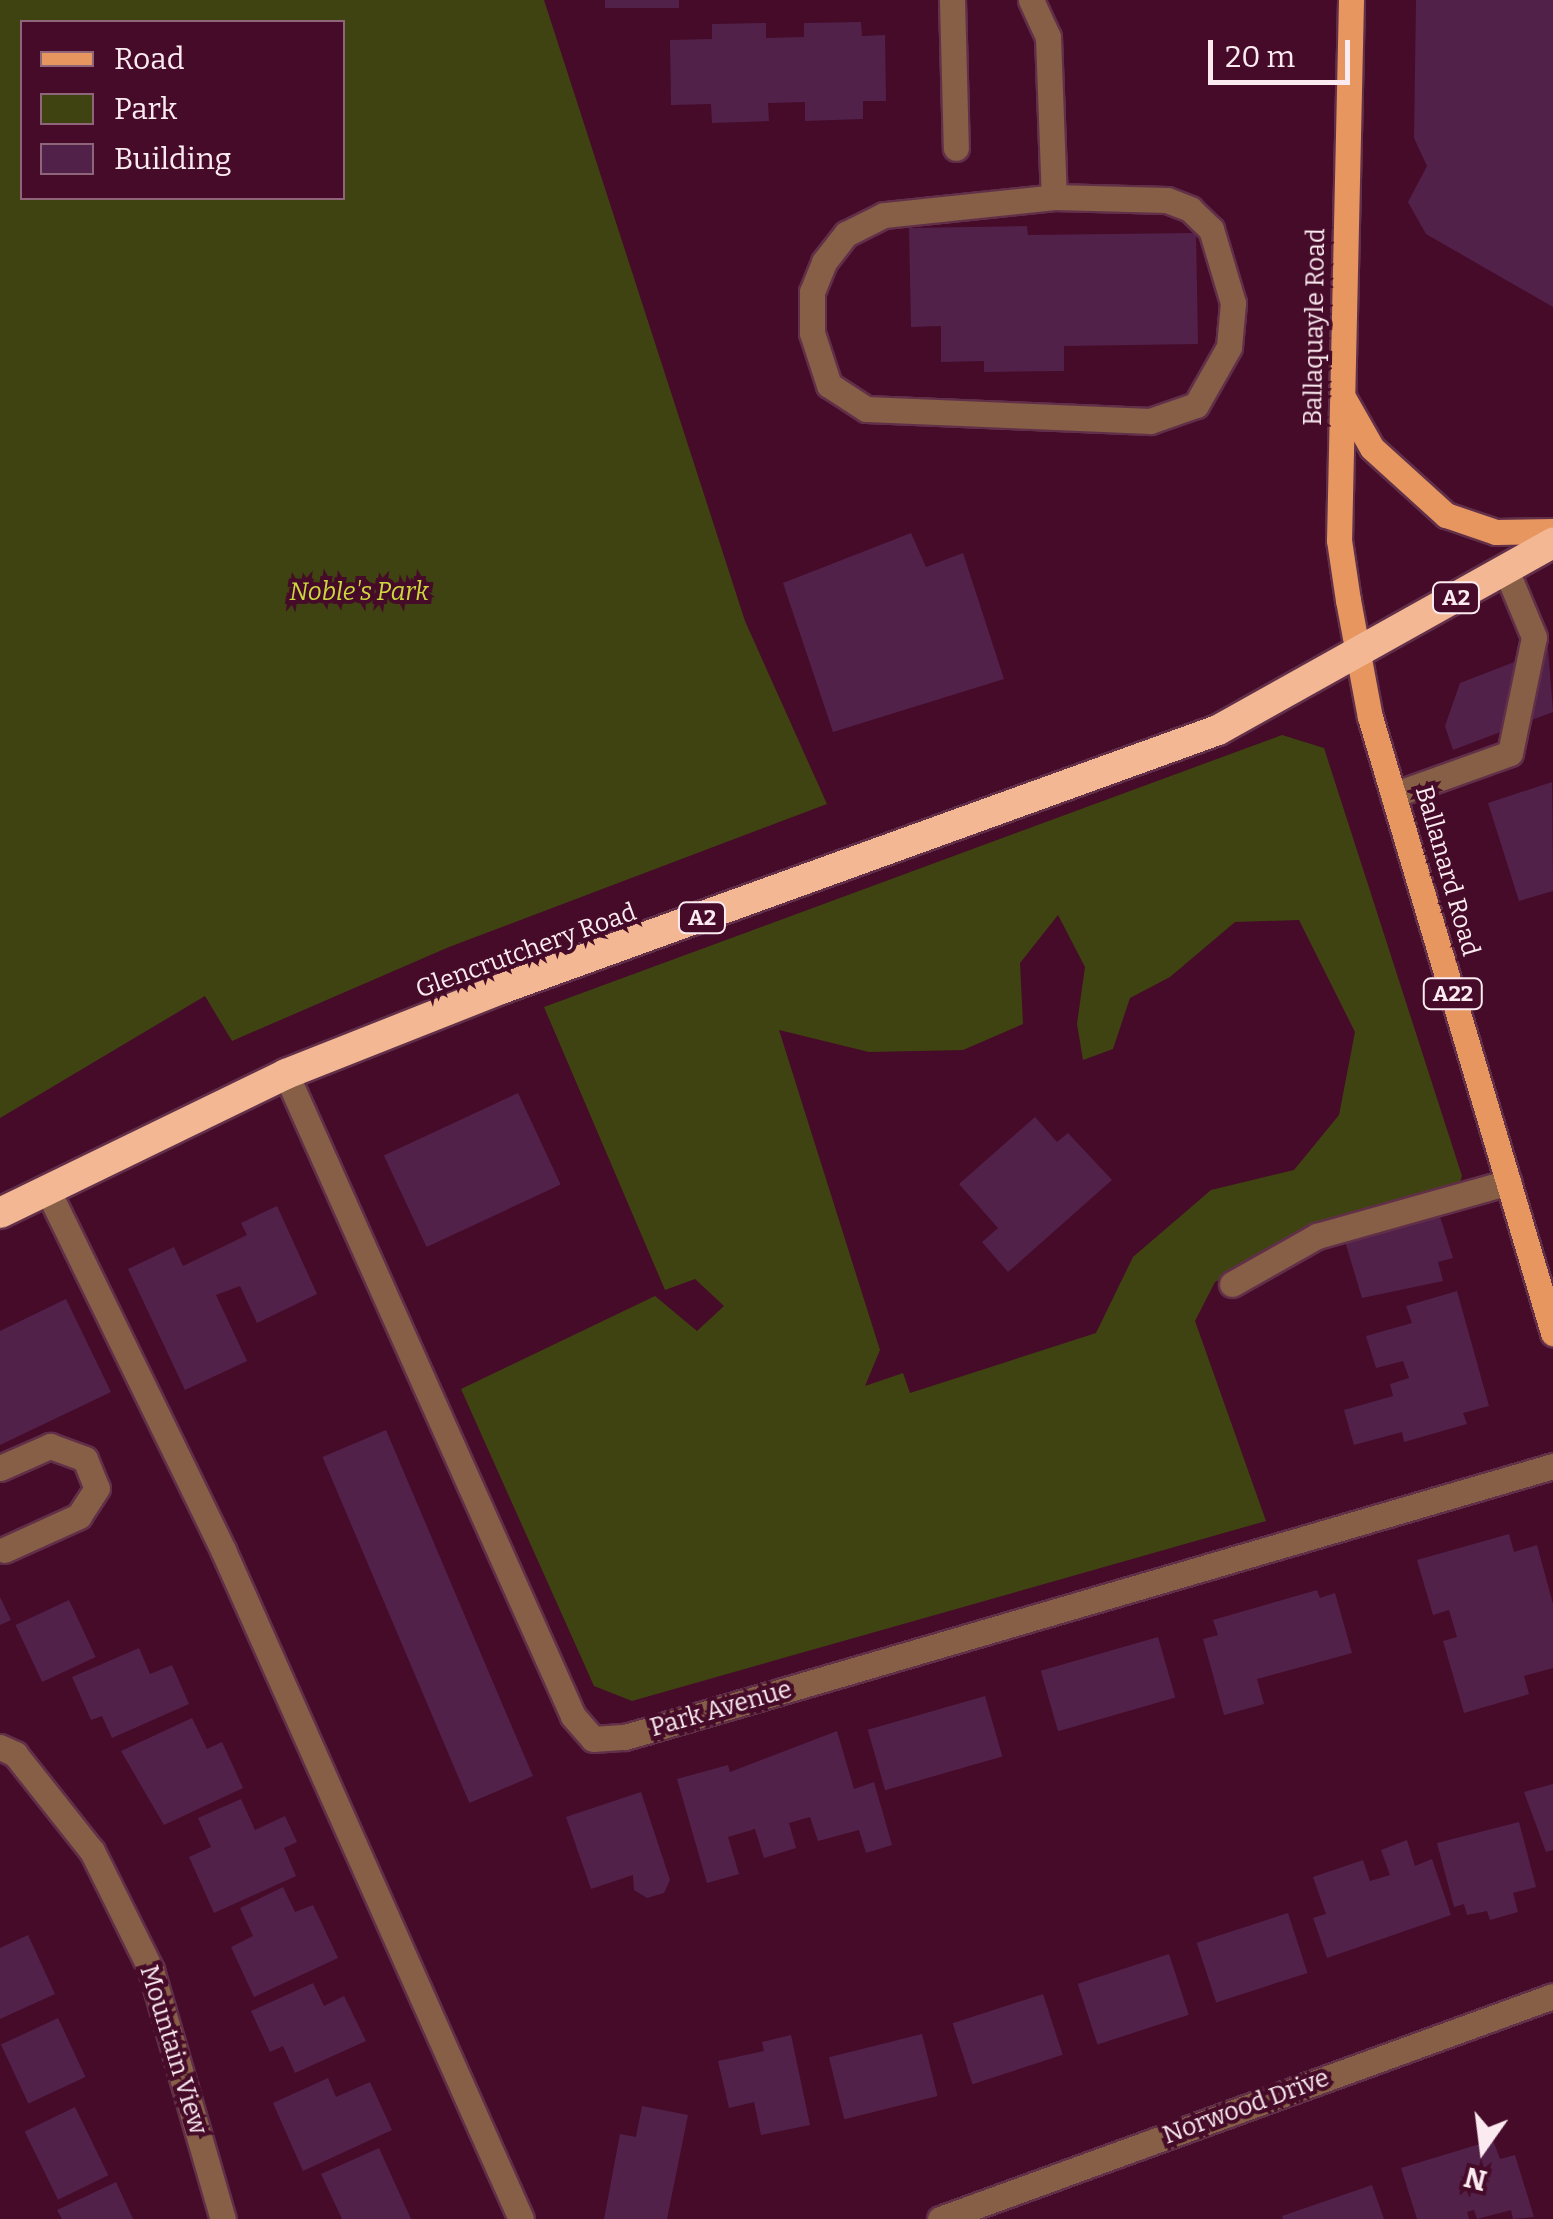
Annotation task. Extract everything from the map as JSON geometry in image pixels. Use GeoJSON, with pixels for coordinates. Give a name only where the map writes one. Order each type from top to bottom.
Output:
{"type":"FeatureCollection","features":[{"type":"Feature","properties":{"kind":"highway","name":"A2"},"geometry":{"type":"LineString","coordinates":[[1358,654],[1553,543]]}},
{"type":"Feature","properties":{"kind":"highway","name":"Glencrutchery Road"},"geometry":{"type":"LineString","coordinates":[[0,1213],[286,1074],[500,989],[1162,752],[1218,730],[1358,654]]}},
{"type":"Feature","properties":{"kind":"main road","name":"Ballaquayle Road"},"geometry":{"type":"LineString","coordinates":[[1352,0],[1339,540],[1358,654]]}},
{"type":"Feature","properties":{"kind":"main road"},"geometry":{"type":"LineString","coordinates":[[1344,399],[1372,448],[1446,515],[1496,532],[1553,530]]}},
{"type":"Feature","properties":{"kind":"main road","name":"Ballanard Road"},"geometry":{"type":"LineString","coordinates":[[1358,654],[1393,794],[1553,1334]]}},
{"type":"Feature","properties":{"kind":"street"},"geometry":{"type":"LineString","coordinates":[[952,0],[956,148]]}},
{"type":"Feature","properties":{"kind":"street"},"geometry":{"type":"LineString","coordinates":[[1031,0],[1048,37],[1054,198]]}},
{"type":"Feature","properties":{"kind":"street"},"geometry":{"type":"LineString","coordinates":[[1054,198],[1167,200],[1211,229],[1233,303],[1229,347],[1196,405],[1150,421],[866,409],[829,384],[816,355],[812,292],[824,262],[846,234],[884,215],[1054,198]]}},
{"type":"Feature","properties":{"kind":"street"},"geometry":{"type":"LineString","coordinates":[[1393,794],[1510,753],[1534,637],[1506,570]]}},
{"type":"Feature","properties":{"kind":"street","name":"Park Avenue"},"geometry":{"type":"LineString","coordinates":[[286,1074],[573,1716],[593,1740],[625,1737],[1553,1466]]}},
{"type":"Feature","properties":{"kind":"street"},"geometry":{"type":"LineString","coordinates":[[1232,1284],[1317,1236],[1508,1182]]}},
{"type":"Feature","properties":{"kind":"street"},"geometry":{"type":"LineString","coordinates":[[47,1189],[224,1550],[521,2219]]}},
{"type":"Feature","properties":{"kind":"street"},"geometry":{"type":"LineString","coordinates":[[0,1468],[50,1446],[85,1459],[96,1488],[80,1516],[4,1550]]}},
{"type":"Feature","properties":{"kind":"street","name":"Mountain View"},"geometry":{"type":"LineString","coordinates":[[0,1747],[15,1754],[92,1851],[151,1970],[223,2219]]}},
{"type":"Feature","properties":{"kind":"street","name":"Norwood Drive"},"geometry":{"type":"LineString","coordinates":[[940,2219],[1553,1996]]}},
{"type":"Feature","properties":{"kind":"green space","name":"Noble's Park"},"geometry":{"type":"Polygon","coordinates":[[[0,0],[544,0],[745,621],[827,804],[449,947],[232,1041],[205,996],[0,1118],[0,0]]]}},
{"type":"Feature","properties":{"kind":"green space"},"geometry":{"type":"Polygon","coordinates":[[[1282,735],[1324,748],[1462,1176],[1458,1190],[1262,1258],[1215,1282],[1195,1321],[1266,1521],[632,1701],[594,1686],[461,1389],[655,1296],[697,1331],[724,1306],[695,1279],[665,1290],[544,1007],[1282,735]],[[1058,915],[1020,963],[1023,1024],[963,1050],[869,1052],[779,1030],[880,1350],[865,1386],[903,1373],[910,1393],[1096,1333],[1133,1257],[1211,1190],[1294,1170],[1339,1115],[1355,1032],[1299,920],[1235,922],[1170,977],[1130,998],[1113,1049],[1083,1060],[1077,1024],[1085,967],[1058,915]]]}},
{"type":"Feature","properties":{"kind":"building"},"geometry":{"type":"Polygon","coordinates":[[[605,0],[679,0],[679,8],[605,8],[605,0]]]}},
{"type":"Feature","properties":{"kind":"building"},"geometry":{"type":"Polygon","coordinates":[[[1416,0],[1553,0],[1553,307],[1426,234],[1408,202],[1427,166],[1414,138],[1416,0]]]}},
{"type":"Feature","properties":{"kind":"building"},"geometry":{"type":"Polygon","coordinates":[[[861,22],[862,36],[885,35],[886,101],[863,101],[863,119],[805,121],[805,102],[768,103],[769,121],[712,123],[711,104],[671,105],[670,40],[712,39],[712,24],[766,23],[766,38],[804,37],[804,23],[861,22]]]}},
{"type":"Feature","properties":{"kind":"building"},"geometry":{"type":"Polygon","coordinates":[[[1027,226],[1028,235],[1196,233],[1198,344],[1064,346],[1064,371],[984,372],[984,361],[941,362],[941,326],[911,327],[909,228],[1027,226]]]}},
{"type":"Feature","properties":{"kind":"building"},"geometry":{"type":"Polygon","coordinates":[[[911,533],[926,567],[963,553],[1004,679],[833,732],[783,583],[911,533]]]}},
{"type":"Feature","properties":{"kind":"building"},"geometry":{"type":"Polygon","coordinates":[[[1548,649],[1553,712],[1453,750],[1445,726],[1460,683],[1548,649]]]}},
{"type":"Feature","properties":{"kind":"building"},"geometry":{"type":"Polygon","coordinates":[[[1552,782],[1553,891],[1519,901],[1488,803],[1552,782]]]}},
{"type":"Feature","properties":{"kind":"building"},"geometry":{"type":"Polygon","coordinates":[[[518,1093],[561,1185],[427,1247],[384,1156],[518,1093]]]}},
{"type":"Feature","properties":{"kind":"building"},"geometry":{"type":"Polygon","coordinates":[[[1035,1117],[1057,1142],[1068,1133],[1112,1180],[1008,1272],[982,1242],[998,1228],[959,1184],[1035,1117]]]}},
{"type":"Feature","properties":{"kind":"building"},"geometry":{"type":"Polygon","coordinates":[[[277,1206],[317,1294],[257,1323],[240,1286],[216,1295],[247,1361],[185,1390],[128,1269],[174,1247],[183,1266],[247,1235],[241,1223],[277,1206]]]}},
{"type":"Feature","properties":{"kind":"building"},"geometry":{"type":"Polygon","coordinates":[[[1438,1210],[1453,1258],[1438,1262],[1443,1281],[1362,1298],[1344,1238],[1438,1210]]]}},
{"type":"Feature","properties":{"kind":"building"},"geometry":{"type":"Polygon","coordinates":[[[1457,1291],[1489,1406],[1463,1413],[1467,1424],[1404,1442],[1402,1432],[1354,1445],[1344,1410],[1393,1396],[1390,1384],[1409,1378],[1403,1361],[1376,1368],[1366,1336],[1412,1323],[1406,1306],[1457,1291]]]}},
{"type":"Feature","properties":{"kind":"building"},"geometry":{"type":"Polygon","coordinates":[[[66,1299],[111,1392],[0,1445],[0,1331],[66,1299]]]}},
{"type":"Feature","properties":{"kind":"building"},"geometry":{"type":"Polygon","coordinates":[[[386,1430],[533,1776],[469,1803],[322,1457],[386,1430]]]}},
{"type":"Feature","properties":{"kind":"building"},"geometry":{"type":"Polygon","coordinates":[[[1509,1534],[1514,1552],[1537,1545],[1553,1604],[1553,1668],[1524,1676],[1529,1694],[1464,1713],[1443,1641],[1457,1637],[1449,1610],[1433,1615],[1417,1560],[1509,1534]]]}},
{"type":"Feature","properties":{"kind":"building"},"geometry":{"type":"Polygon","coordinates":[[[1317,1590],[1320,1598],[1335,1593],[1352,1653],[1257,1679],[1264,1704],[1224,1715],[1203,1639],[1218,1635],[1213,1620],[1317,1590]]]}},
{"type":"Feature","properties":{"kind":"building"},"geometry":{"type":"Polygon","coordinates":[[[0,1597],[11,1620],[0,1625],[0,1597]]]}},
{"type":"Feature","properties":{"kind":"building"},"geometry":{"type":"Polygon","coordinates":[[[69,1600],[96,1657],[42,1682],[16,1625],[69,1600]]]}},
{"type":"Feature","properties":{"kind":"building"},"geometry":{"type":"Polygon","coordinates":[[[1158,1637],[1175,1698],[1058,1731],[1041,1671],[1158,1637]]]}},
{"type":"Feature","properties":{"kind":"building"},"geometry":{"type":"Polygon","coordinates":[[[139,1648],[150,1674],[172,1665],[189,1704],[112,1738],[102,1716],[91,1720],[72,1677],[139,1648]]]}},
{"type":"Feature","properties":{"kind":"building"},"geometry":{"type":"Polygon","coordinates":[[[985,1696],[1002,1757],[885,1790],[868,1730],[985,1696]]]}},
{"type":"Feature","properties":{"kind":"building"},"geometry":{"type":"Polygon","coordinates":[[[192,1718],[207,1749],[222,1742],[243,1788],[164,1825],[121,1751],[192,1718]]]}},
{"type":"Feature","properties":{"kind":"building"},"geometry":{"type":"Polygon","coordinates":[[[837,1731],[854,1789],[874,1782],[892,1845],[866,1853],[859,1830],[818,1841],[810,1817],[789,1823],[796,1848],[764,1858],[755,1829],[728,1837],[739,1874],[707,1883],[677,1779],[728,1765],[730,1772],[837,1731]]]}},
{"type":"Feature","properties":{"kind":"building"},"geometry":{"type":"Polygon","coordinates":[[[1553,1784],[1553,1850],[1546,1852],[1524,1792],[1553,1784]]]}},
{"type":"Feature","properties":{"kind":"building"},"geometry":{"type":"Polygon","coordinates":[[[641,1792],[670,1880],[664,1893],[647,1898],[634,1890],[633,1875],[591,1889],[566,1817],[641,1792]]]}},
{"type":"Feature","properties":{"kind":"building"},"geometry":{"type":"Polygon","coordinates":[[[241,1799],[255,1830],[285,1816],[297,1842],[284,1848],[296,1876],[214,1913],[189,1857],[211,1847],[198,1818],[241,1799]]]}},
{"type":"Feature","properties":{"kind":"building"},"geometry":{"type":"Polygon","coordinates":[[[1519,1822],[1536,1887],[1513,1893],[1518,1912],[1490,1920],[1487,1911],[1467,1915],[1464,1904],[1454,1907],[1437,1843],[1519,1822]]]}},
{"type":"Feature","properties":{"kind":"building"},"geometry":{"type":"Polygon","coordinates":[[[1407,1840],[1415,1866],[1432,1859],[1451,1915],[1327,1958],[1313,1918],[1326,1914],[1313,1877],[1363,1860],[1370,1881],[1390,1875],[1381,1850],[1407,1840]]]}},
{"type":"Feature","properties":{"kind":"building"},"geometry":{"type":"Polygon","coordinates":[[[283,1887],[295,1912],[313,1905],[338,1958],[254,1997],[231,1947],[253,1936],[240,1908],[283,1887]]]}},
{"type":"Feature","properties":{"kind":"building"},"geometry":{"type":"Polygon","coordinates":[[[1288,1913],[1307,1973],[1216,2003],[1197,1943],[1288,1913]]]}},
{"type":"Feature","properties":{"kind":"building"},"geometry":{"type":"Polygon","coordinates":[[[28,1935],[55,1994],[0,2019],[0,1948],[28,1935]]]}},
{"type":"Feature","properties":{"kind":"building"},"geometry":{"type":"Polygon","coordinates":[[[1169,1954],[1189,2015],[1097,2045],[1078,1984],[1169,1954]]]}},
{"type":"Feature","properties":{"kind":"building"},"geometry":{"type":"Polygon","coordinates":[[[313,1983],[324,2006],[344,1996],[366,2041],[295,2073],[283,2046],[270,2052],[251,2011],[313,1983]]]}},
{"type":"Feature","properties":{"kind":"building"},"geometry":{"type":"Polygon","coordinates":[[[1043,1994],[1063,2055],[972,2084],[953,2023],[1043,1994]]]}},
{"type":"Feature","properties":{"kind":"building"},"geometry":{"type":"Polygon","coordinates":[[[58,2018],[85,2077],[28,2104],[1,2045],[58,2018]]]}},
{"type":"Feature","properties":{"kind":"building"},"geometry":{"type":"Polygon","coordinates":[[[922,2034],[937,2096],[844,2119],[829,2057],[922,2034]]]}},
{"type":"Feature","properties":{"kind":"building"},"geometry":{"type":"Polygon","coordinates":[[[791,2035],[810,2125],[761,2135],[754,2102],[729,2108],[718,2061],[764,2051],[762,2042],[791,2035]]]}},
{"type":"Feature","properties":{"kind":"building"},"geometry":{"type":"Polygon","coordinates":[[[328,2078],[336,2097],[370,2082],[392,2130],[303,2171],[273,2103],[328,2078]]]}},
{"type":"Feature","properties":{"kind":"building"},"geometry":{"type":"Polygon","coordinates":[[[642,2106],[688,2115],[667,2219],[604,2219],[620,2134],[636,2137],[642,2106]]]}},
{"type":"Feature","properties":{"kind":"building"},"geometry":{"type":"Polygon","coordinates":[[[75,2107],[108,2175],[58,2200],[25,2132],[75,2107]]]}},
{"type":"Feature","properties":{"kind":"building"},"geometry":{"type":"Polygon","coordinates":[[[1493,2140],[1500,2159],[1515,2155],[1534,2217],[1513,2219],[1511,2210],[1477,2219],[1474,2210],[1467,2212],[1469,2219],[1417,2219],[1401,2168],[1493,2140]]]}},
{"type":"Feature","properties":{"kind":"building"},"geometry":{"type":"Polygon","coordinates":[[[379,2148],[411,2219],[342,2219],[321,2174],[379,2148]]]}},
{"type":"Feature","properties":{"kind":"building"},"geometry":{"type":"Polygon","coordinates":[[[116,2182],[133,2219],[62,2219],[57,2210],[116,2182]]]}},
{"type":"Feature","properties":{"kind":"building"},"geometry":{"type":"Polygon","coordinates":[[[1372,2185],[1384,2219],[1283,2219],[1282,2216],[1372,2185]]]}}]}
